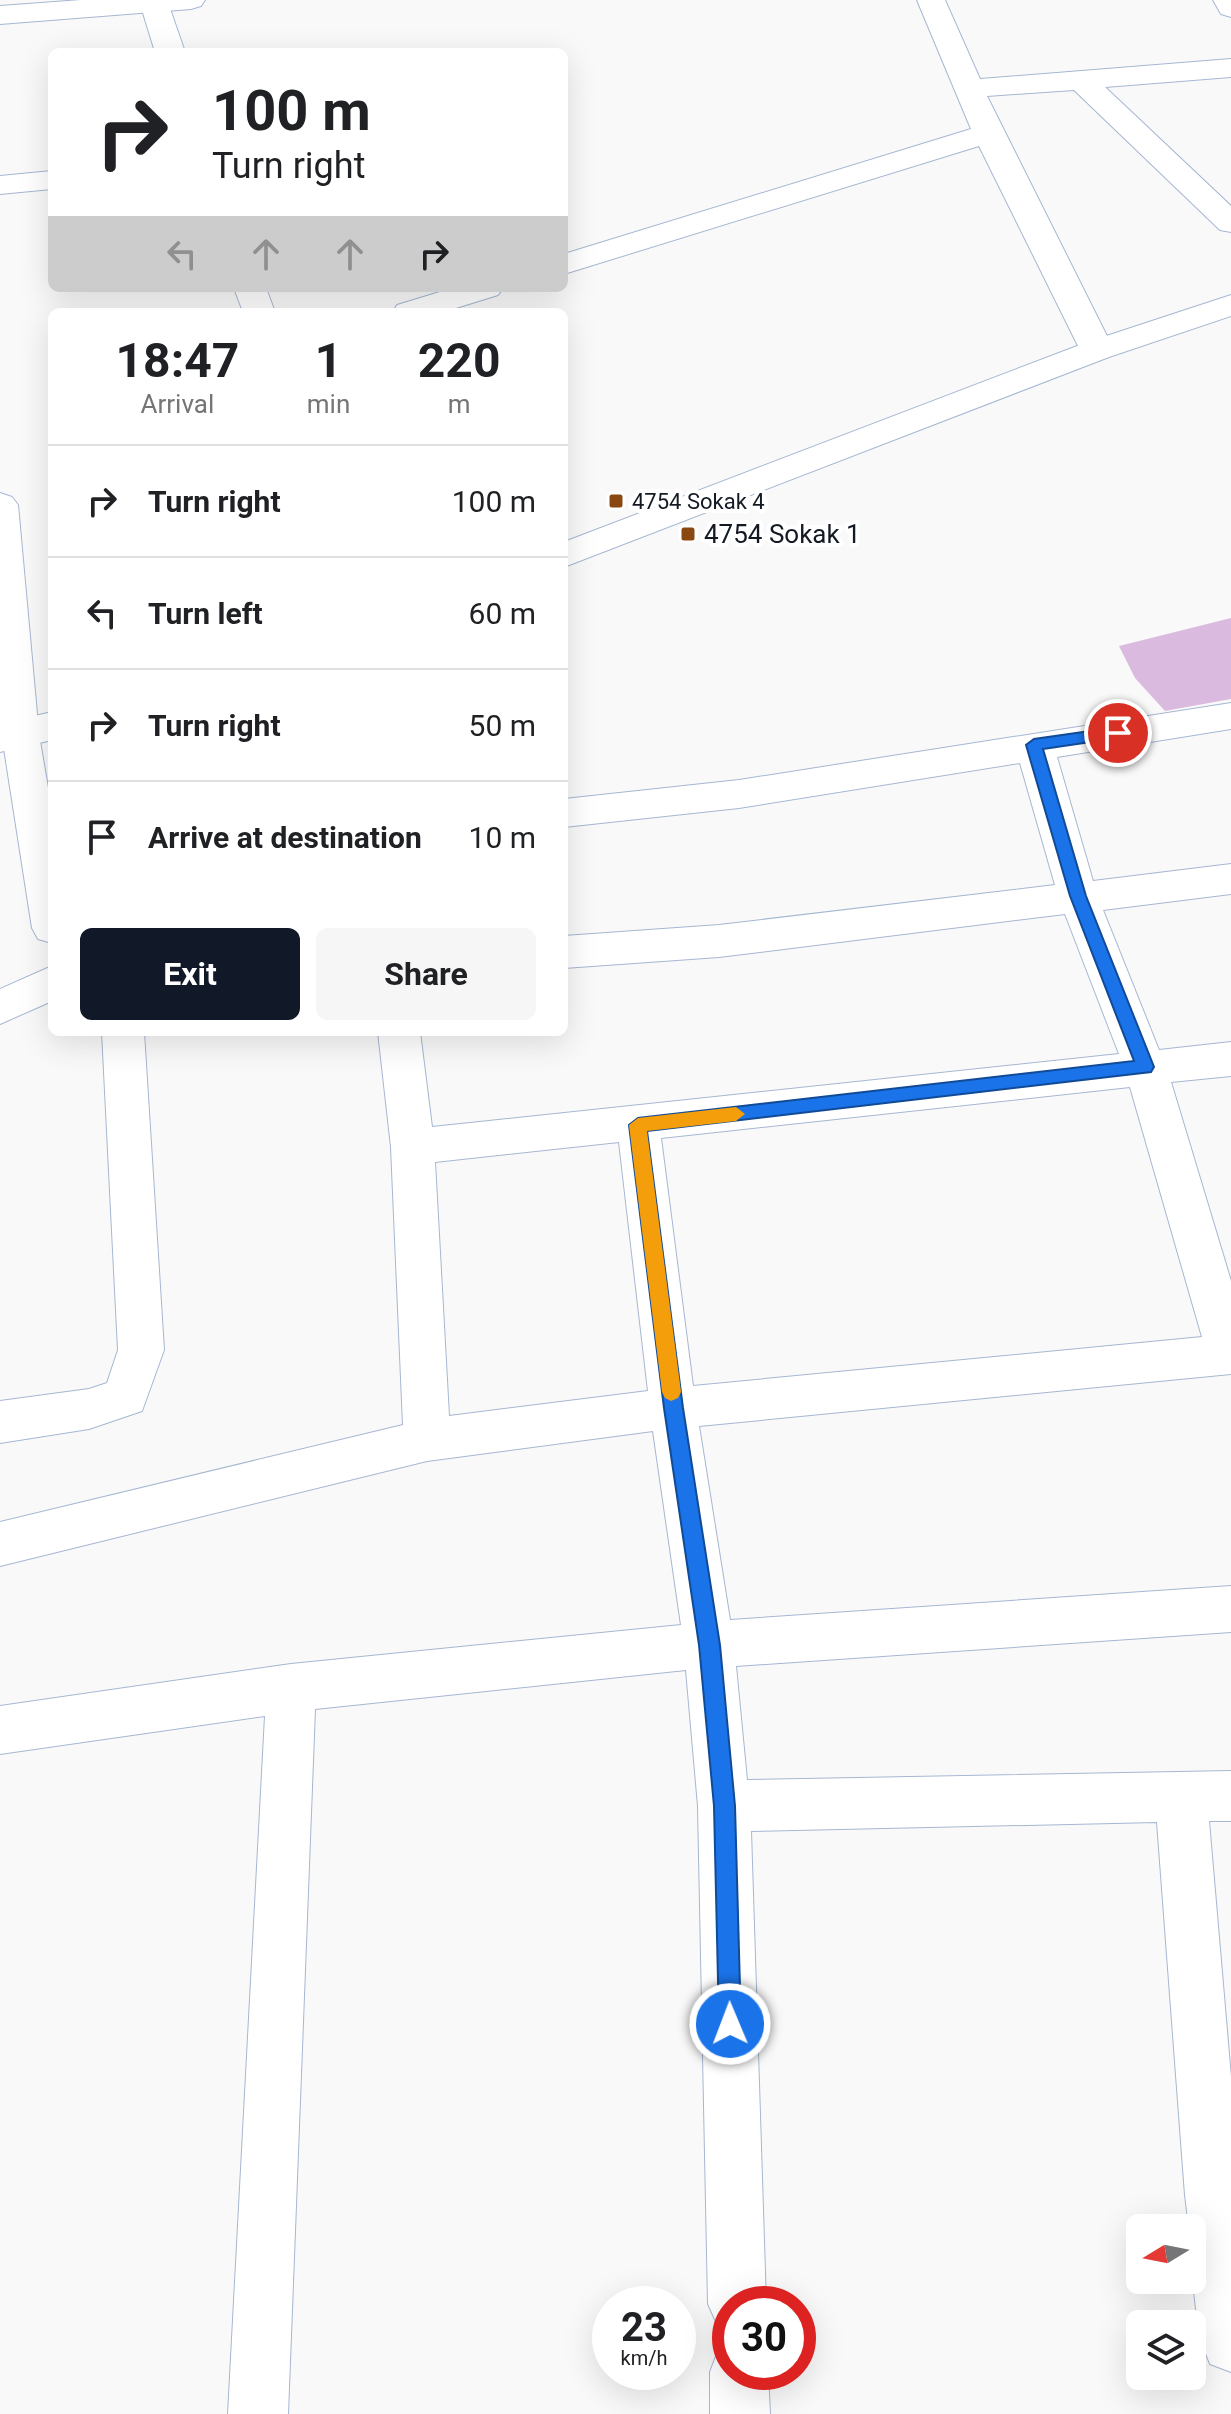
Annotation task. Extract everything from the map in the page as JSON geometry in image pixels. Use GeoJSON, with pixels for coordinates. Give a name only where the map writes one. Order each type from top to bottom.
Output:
{"type":"FeatureCollection","features":[{"type":"Feature","properties":{"kind":"street"},"geometry":{"type":"LineString","coordinates":[[0,15],[191,0]]}},
{"type":"Feature","properties":{"kind":"street"},"geometry":{"type":"LineString","coordinates":[[931,0],[988,133],[1097,350]]}},
{"type":"Feature","properties":{"kind":"street"},"geometry":{"type":"LineString","coordinates":[[1227,0],[1231,8]]}},
{"type":"Feature","properties":{"kind":"street"},"geometry":{"type":"LineString","coordinates":[[153,2],[169,48]]}},
{"type":"Feature","properties":{"kind":"street"},"geometry":{"type":"LineString","coordinates":[[969,89],[1231,68]]}},
{"type":"Feature","properties":{"kind":"street"},"geometry":{"type":"LineString","coordinates":[[1081,80],[1231,223]]}},
{"type":"Feature","properties":{"kind":"street"},"geometry":{"type":"LineString","coordinates":[[568,263],[988,133]]}},
{"type":"Feature","properties":{"kind":"street"},"geometry":{"type":"LineString","coordinates":[[0,185],[48,180]]}},
{"type":"Feature","properties":{"kind":"street"},"geometry":{"type":"LineString","coordinates":[[422,308],[474,292]]}},
{"type":"Feature","properties":{"kind":"street"},"geometry":{"type":"LineString","coordinates":[[568,553],[1097,350],[1231,305]]}},
{"type":"Feature","properties":{"kind":"street"},"geometry":{"type":"LineString","coordinates":[[0,505],[24,733],[48,900]]}},
{"type":"Feature","properties":{"kind":"street"},"geometry":{"type":"LineString","coordinates":[[568,813],[739,794],[1231,716]]}},
{"type":"Feature","properties":{"kind":"street"},"geometry":{"type":"LineString","coordinates":[[0,1544],[427,1440],[673,1408],[1231,1354],[1145,1067],[1078,896],[1034,745]]}},
{"type":"Feature","properties":{"kind":"street"},"geometry":{"type":"LineString","coordinates":[[568,952],[719,941],[1231,879]]}},
{"type":"Feature","properties":{"kind":"street"},"geometry":{"type":"LineString","coordinates":[[0,1008],[48,984]]}},
{"type":"Feature","properties":{"kind":"street"},"geometry":{"type":"LineString","coordinates":[[0,1422],[89,1409],[126,1397],[141,1350],[123,1036]]}},
{"type":"Feature","properties":{"kind":"street"},"geometry":{"type":"LineString","coordinates":[[399,1036],[413,1147],[427,1440]]}},
{"type":"Feature","properties":{"kind":"street"},"geometry":{"type":"LineString","coordinates":[[413,1147],[1231,1059]]}},
{"type":"Feature","properties":{"kind":"street"},"geometry":{"type":"LineString","coordinates":[[638,1125],[673,1408],[709,1645],[724,1806],[737,2286]]}},
{"type":"Feature","properties":{"kind":"street"},"geometry":{"type":"LineString","coordinates":[[1,1735],[291,1688],[709,1645],[1231,1609]]}},
{"type":"Feature","properties":{"kind":"street"},"geometry":{"type":"LineString","coordinates":[[258,2414],[291,1688]]}},
{"type":"Feature","properties":{"kind":"street"},"geometry":{"type":"LineString","coordinates":[[724,1806],[1206,1796],[1231,2343]]}},
{"type":"Feature","properties":{"kind":"street"},"geometry":{"type":"LineString","coordinates":[[739,2390],[740,2414]]}},
{"type":"Feature","properties":{"kind":"shaded area"},"geometry":{"type":"Polygon","coordinates":[[[1231,618],[1231,699],[1165,711],[1135,678],[1119,646],[1231,618]]]}},
{"type":"Feature","properties":{"kind":"slow traffic"},"geometry":{"type":"LineString","coordinates":[[671,1392],[638,1125],[736,1114]]}},
{"type":"Feature","properties":{"kind":"place","name":"4754 Sokak 4"},"geometry":{"type":"Point","coordinates":[616,501]}},
{"type":"Feature","properties":{"kind":"place","name":"4754 Sokak 1"},"geometry":{"type":"Point","coordinates":[688,534]}},
{"type":"Feature","properties":{"kind":"route"},"geometry":{"type":"LineString","coordinates":[[730,2024],[724,1806],[709,1645],[673,1408],[638,1125],[1145,1067],[1078,896],[1034,745],[1118,733]]}}]}
